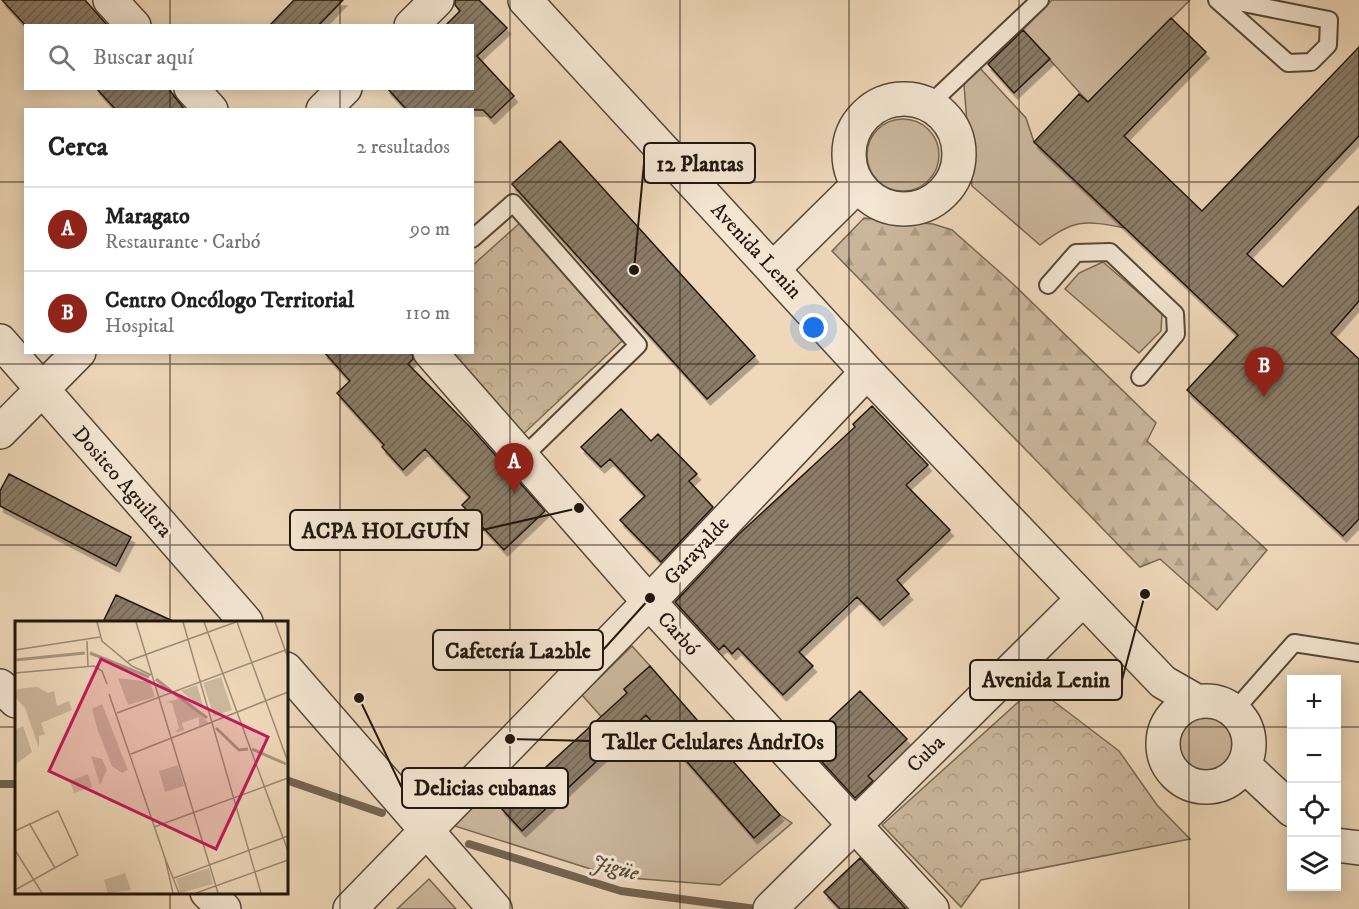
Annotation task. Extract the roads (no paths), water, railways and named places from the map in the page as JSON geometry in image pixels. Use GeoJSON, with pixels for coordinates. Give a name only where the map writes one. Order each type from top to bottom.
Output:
{"type":"FeatureCollection","features":[{"type":"Feature","properties":{"kind":"street"},"geometry":{"type":"LineString","coordinates":[[111,0],[132,24]]}},
{"type":"Feature","properties":{"kind":"street"},"geometry":{"type":"LineString","coordinates":[[413,24],[438,0]]}},
{"type":"Feature","properties":{"kind":"street","name":"Avenida Lenin"},"geometry":{"type":"LineString","coordinates":[[525,0],[867,372],[1164,682],[1198,702],[1217,704],[1234,711]]}},
{"type":"Feature","properties":{"kind":"street"},"geometry":{"type":"LineString","coordinates":[[193,90],[209,108]]}},
{"type":"Feature","properties":{"kind":"street"},"geometry":{"type":"LineString","coordinates":[[325,108],[343,90]]}},
{"type":"Feature","properties":{"kind":"street"},"geometry":{"type":"LineString","coordinates":[[912,99],[931,103],[946,118],[958,141],[959,154],[952,182],[942,194],[918,207],[899,209],[881,204],[868,196],[858,185],[849,165],[849,146],[858,122],[884,102],[912,99]]}},
{"type":"Feature","properties":{"kind":"street"},"geometry":{"type":"LineString","coordinates":[[772,269],[858,185]]}},
{"type":"Feature","properties":{"kind":"street","name":"Dositeo Aguilera"},"geometry":{"type":"LineString","coordinates":[[0,341],[245,621]]}},
{"type":"Feature","properties":{"kind":"street"},"geometry":{"type":"LineString","coordinates":[[0,432],[77,354]]}},
{"type":"Feature","properties":{"kind":"street","name":"Carbó"},"geometry":{"type":"LineString","coordinates":[[432,354],[524,456],[649,602],[931,907]]}},
{"type":"Feature","properties":{"kind":"street","name":"Garayalde"},"geometry":{"type":"LineString","coordinates":[[350,909],[649,602],[867,372]]}},
{"type":"Feature","properties":{"kind":"street","name":"Cuba"},"geometry":{"type":"LineString","coordinates":[[781,898],[1083,599]]}},
{"type":"Feature","properties":{"kind":"street"},"geometry":{"type":"LineString","coordinates":[[288,671],[495,909]]}},
{"type":"Feature","properties":{"kind":"street"},"geometry":{"type":"LineString","coordinates":[[1164,682],[1167,726],[1163,740],[1165,755],[1170,768],[1180,779],[1194,785],[1208,787],[1223,784],[1235,776],[1244,765],[1249,751],[1248,736],[1243,722],[1234,711]]}},
{"type":"Feature","properties":{"kind":"street"},"geometry":{"type":"LineString","coordinates":[[0,686],[15,700]]}},
{"type":"Feature","properties":{"kind":"street"},"geometry":{"type":"LineString","coordinates":[[1167,726],[1186,707],[1198,702]]}},
{"type":"Feature","properties":{"kind":"street"},"geometry":{"type":"LineString","coordinates":[[1244,765],[1287,805]]}},
{"type":"Feature","properties":{"kind":"street"},"geometry":{"type":"LineString","coordinates":[[1341,846],[1359,848]]}},
{"type":"Feature","properties":{"kind":"street"},"geometry":{"type":"LineString","coordinates":[[209,894],[224,909]]}},
{"type":"Feature","properties":{"kind":"lane"},"geometry":{"type":"LineString","coordinates":[[931,103],[1040,0]]}},
{"type":"Feature","properties":{"kind":"lane"},"geometry":{"type":"LineString","coordinates":[[1217,0],[1288,63],[1311,62],[1328,45],[1329,21],[1228,0]]}},
{"type":"Feature","properties":{"kind":"lane"},"geometry":{"type":"LineString","coordinates":[[474,237],[513,203],[638,345],[524,456]]}},
{"type":"Feature","properties":{"kind":"lane"},"geometry":{"type":"LineString","coordinates":[[1048,285],[1076,253],[1110,252],[1175,314],[1176,334],[1140,377]]}},
{"type":"Feature","properties":{"kind":"lane"},"geometry":{"type":"LineString","coordinates":[[1234,711],[1294,643],[1359,653]]}},
{"type":"Feature","properties":{"kind":"waterway","name":"Jigüe"},"geometry":{"type":"LineString","coordinates":[[288,781],[382,813]]}},
{"type":"Feature","properties":{"kind":"waterway","name":"Jigüe"},"geometry":{"type":"LineString","coordinates":[[0,784],[15,784]]}},
{"type":"Feature","properties":{"kind":"waterway","name":"Jigüe"},"geometry":{"type":"LineString","coordinates":[[469,844],[621,891],[756,909]]}},
{"type":"Feature","properties":{"kind":"place","name":"12 Plantas"},"geometry":{"type":"Point","coordinates":[634,270]}},
{"type":"Feature","properties":{"kind":"place","name":"Centro Oncólogo Territorial"},"geometry":{"type":"Point","coordinates":[1264,397]}},
{"type":"Feature","properties":{"kind":"place","name":"Maragato"},"geometry":{"type":"Point","coordinates":[514,493]}},
{"type":"Feature","properties":{"kind":"place","name":"ACPA HOLGUÍN"},"geometry":{"type":"Point","coordinates":[579,508]}},
{"type":"Feature","properties":{"kind":"place","name":"Avenida Lenin"},"geometry":{"type":"Point","coordinates":[1145,594]}},
{"type":"Feature","properties":{"kind":"place","name":"Cafetería La2ble"},"geometry":{"type":"Point","coordinates":[650,598]}},
{"type":"Feature","properties":{"kind":"place","name":"Delicias cubanas"},"geometry":{"type":"Point","coordinates":[359,698]}},
{"type":"Feature","properties":{"kind":"place","name":"Taller Celulares AndrIOs"},"geometry":{"type":"Point","coordinates":[510,739]}}]}
